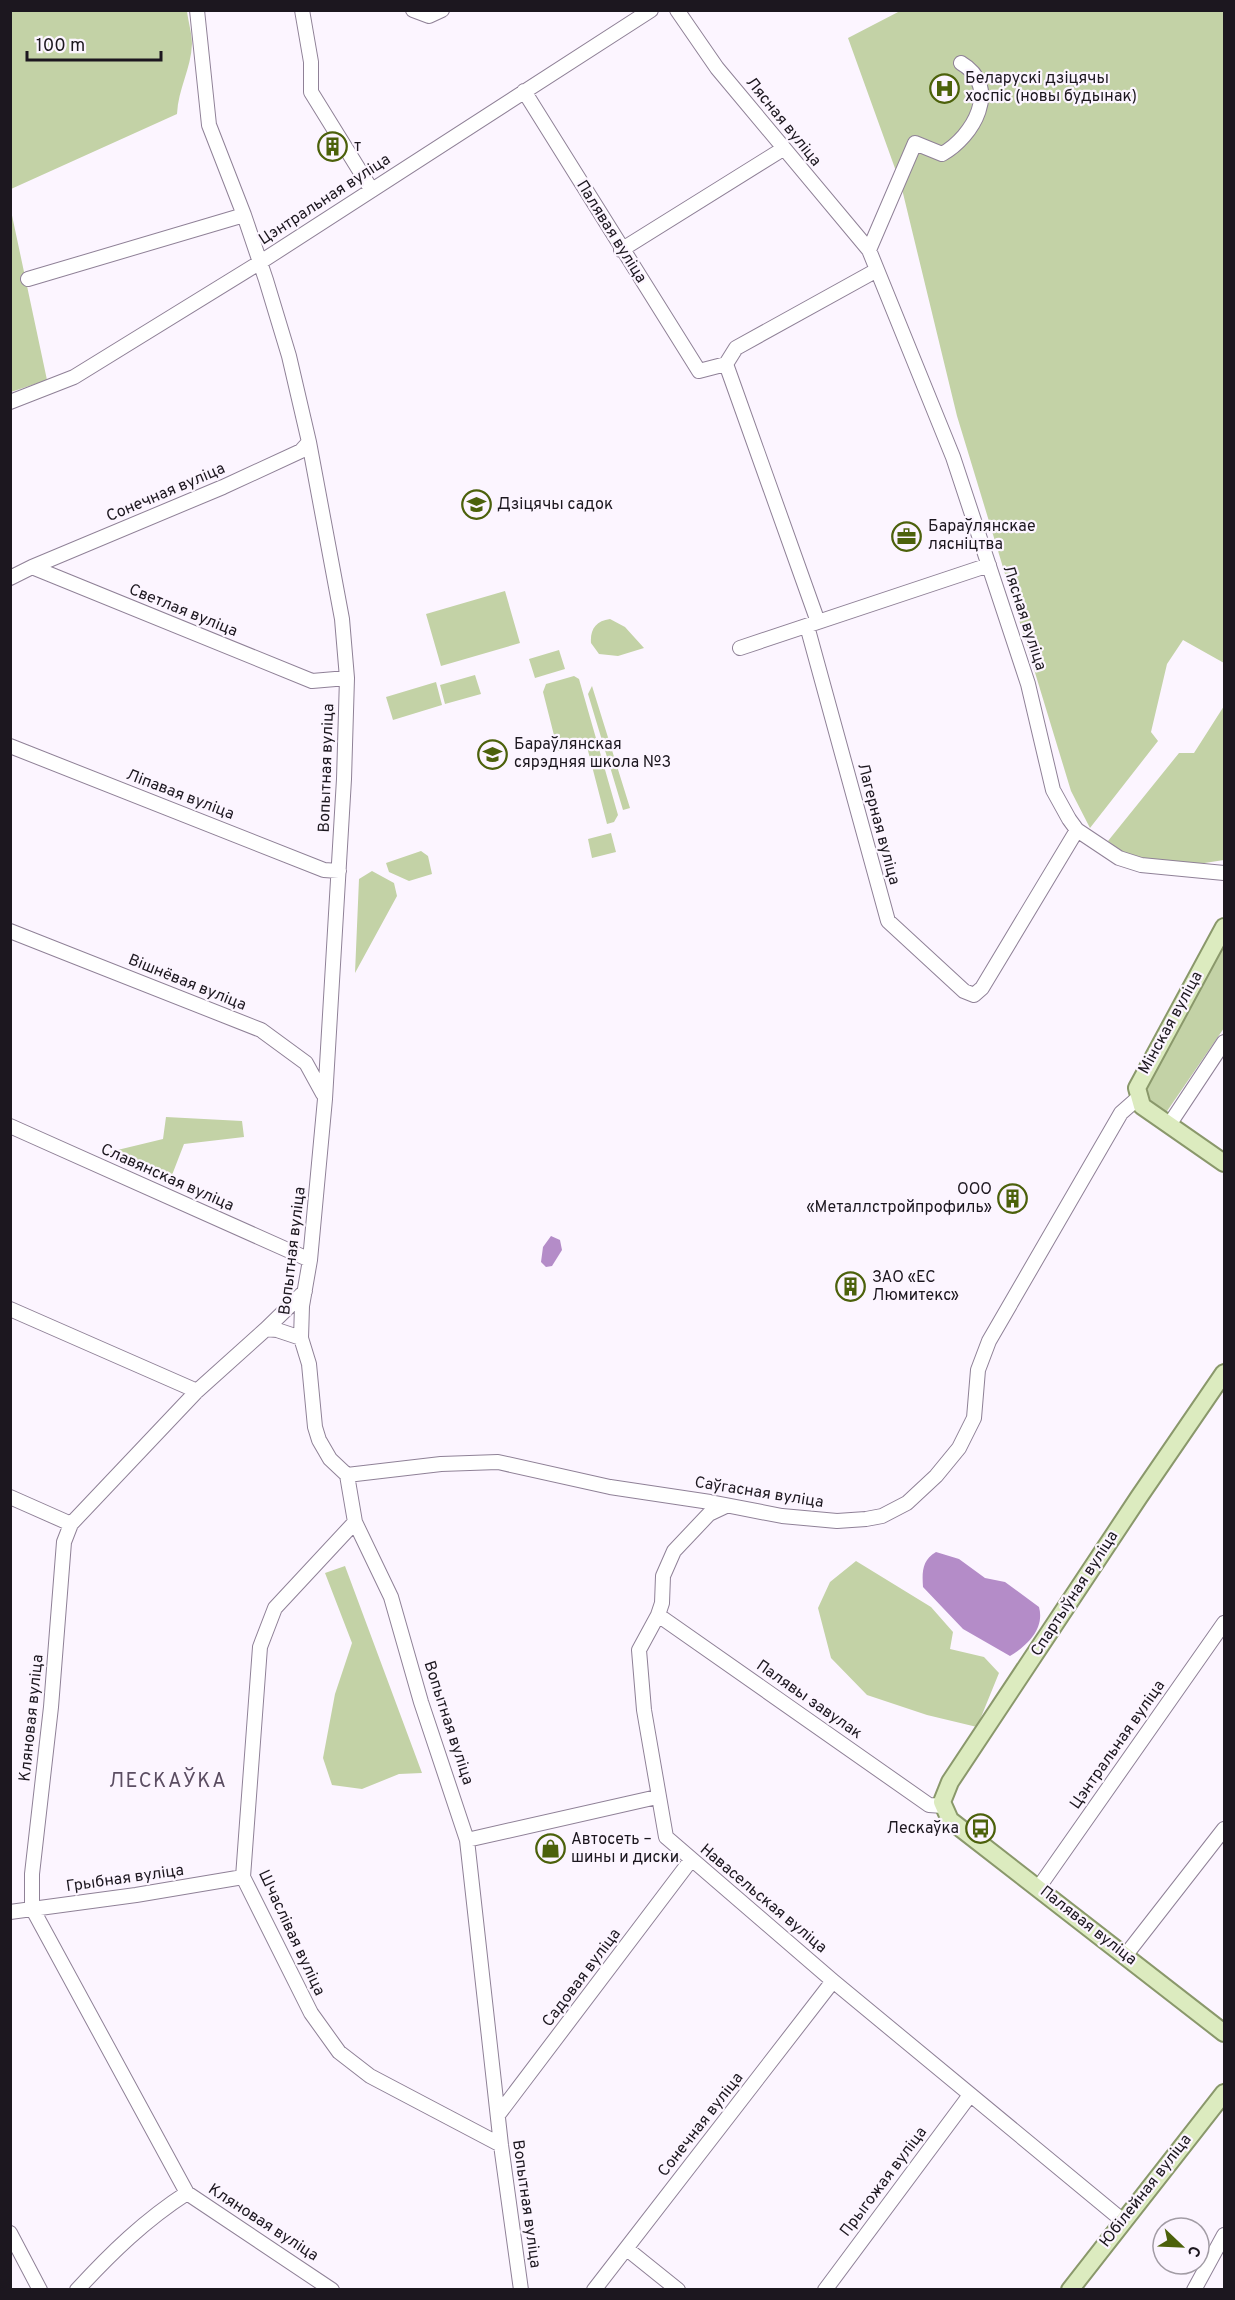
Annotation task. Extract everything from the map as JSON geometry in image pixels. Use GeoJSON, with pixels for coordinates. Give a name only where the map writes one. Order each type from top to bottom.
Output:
{"type":"FeatureCollection","features":[{"type":"Feature","properties":{"kind":"main road","name":"Мінская вуліца"},"geometry":{"type":"LineString","coordinates":[[1137,1093],[1224,927]]}},
{"type":"Feature","properties":{"kind":"main road"},"geometry":{"type":"LineString","coordinates":[[1137,1093],[1142,1106],[1224,1163]]}},
{"type":"Feature","properties":{"kind":"main road","name":"Спартыўная вуліца"},"geometry":{"type":"LineString","coordinates":[[947,1813],[944,1791],[1224,1373]]}},
{"type":"Feature","properties":{"kind":"main road","name":"Палявая вуліца"},"geometry":{"type":"LineString","coordinates":[[947,1813],[1224,2033]]}},
{"type":"Feature","properties":{"kind":"main road","name":"Юбілейная вуліца"},"geometry":{"type":"LineString","coordinates":[[1070,2289],[1224,2093]]}},
{"type":"Feature","properties":{"kind":"street","name":"Вопытная вуліца"},"geometry":{"type":"LineString","coordinates":[[197,10],[208,125],[244,215],[289,356],[309,442],[342,619],[347,678],[339,871],[331,966],[325,1099],[310,1260],[302,1306],[301,1338],[309,1364],[315,1427],[319,1440],[330,1459],[347,1475],[355,1522],[391,1596],[421,1702],[467,1840],[501,2145],[521,2289]]}},
{"type":"Feature","properties":{"kind":"street"},"geometry":{"type":"LineString","coordinates":[[302,10],[311,62],[311,92],[371,189]]}},
{"type":"Feature","properties":{"kind":"street"},"geometry":{"type":"LineString","coordinates":[[412,10],[429,16],[442,10]]}},
{"type":"Feature","properties":{"kind":"street","name":"Цэнтральная вуліца"},"geometry":{"type":"LineString","coordinates":[[10,402],[74,377],[259,263],[651,10]]}},
{"type":"Feature","properties":{"kind":"street","name":"Лясная вуліца"},"geometry":{"type":"LineString","coordinates":[[677,10],[717,68],[869,250],[952,457],[989,565],[1028,684],[1053,790],[1077,830]]}},
{"type":"Feature","properties":{"kind":"street"},"geometry":{"type":"LineString","coordinates":[[869,250],[915,143],[942,154],[963,139],[978,114],[982,96],[981,87],[973,72],[961,63]]}},
{"type":"Feature","properties":{"kind":"street","name":"Палявая вуліца"},"geometry":{"type":"LineString","coordinates":[[524,91],[621,250],[699,371],[726,364]]}},
{"type":"Feature","properties":{"kind":"street"},"geometry":{"type":"LineString","coordinates":[[621,250],[783,149]]}},
{"type":"Feature","properties":{"kind":"street"},"geometry":{"type":"LineString","coordinates":[[28,279],[244,215]]}},
{"type":"Feature","properties":{"kind":"street"},"geometry":{"type":"LineString","coordinates":[[726,364],[736,348],[877,270]]}},
{"type":"Feature","properties":{"kind":"street","name":"Лагерная вуліца"},"geometry":{"type":"LineString","coordinates":[[726,364],[812,624],[888,921],[964,991],[974,995],[982,988],[1077,830]]}},
{"type":"Feature","properties":{"kind":"street","name":"Сонечная вуліца"},"geometry":{"type":"LineString","coordinates":[[32,567],[223,487],[301,451],[309,442]]}},
{"type":"Feature","properties":{"kind":"street"},"geometry":{"type":"LineString","coordinates":[[740,648],[989,565]]}},
{"type":"Feature","properties":{"kind":"street"},"geometry":{"type":"LineString","coordinates":[[10,578],[32,567]]}},
{"type":"Feature","properties":{"kind":"street","name":"Светлая вуліца"},"geometry":{"type":"LineString","coordinates":[[32,567],[312,681],[347,678]]}},
{"type":"Feature","properties":{"kind":"street","name":"Ліпавая вуліца"},"geometry":{"type":"LineString","coordinates":[[10,746],[324,870],[339,871]]}},
{"type":"Feature","properties":{"kind":"street"},"geometry":{"type":"LineString","coordinates":[[1077,830],[1119,858],[1142,865],[1224,873]]}},
{"type":"Feature","properties":{"kind":"street","name":"Вішнёвая вуліца"},"geometry":{"type":"LineString","coordinates":[[10,931],[261,1030],[313,1070],[325,1099]]}},
{"type":"Feature","properties":{"kind":"street"},"geometry":{"type":"LineString","coordinates":[[1169,1125],[1224,1042]]}},
{"type":"Feature","properties":{"kind":"street","name":"Саўгасная вуліца"},"geometry":{"type":"LineString","coordinates":[[347,1475],[486,1461],[519,1465],[610,1487],[790,1517],[853,1521],[882,1516],[907,1503],[919,1493],[950,1460],[967,1434],[976,1409],[978,1370],[989,1341],[1121,1113],[1137,1093]]}},
{"type":"Feature","properties":{"kind":"street","name":"Славянская вуліца"},"geometry":{"type":"LineString","coordinates":[[10,1126],[310,1260]]}},
{"type":"Feature","properties":{"kind":"street","name":"Кляновая вуліца"},"geometry":{"type":"LineString","coordinates":[[306,1291],[198,1391],[71,1524],[64,1542],[51,1707],[32,1874],[32,1908],[187,2193],[326,2288]]}},
{"type":"Feature","properties":{"kind":"street"},"geometry":{"type":"LineString","coordinates":[[10,1309],[198,1391]]}},
{"type":"Feature","properties":{"kind":"street"},"geometry":{"type":"LineString","coordinates":[[266,1329],[301,1338]]}},
{"type":"Feature","properties":{"kind":"street"},"geometry":{"type":"LineString","coordinates":[[10,1497],[71,1524]]}},
{"type":"Feature","properties":{"kind":"street","name":"Навасельская вуліца"},"geometry":{"type":"LineString","coordinates":[[726,1506],[709,1514],[674,1551],[663,1576],[662,1603],[658,1615],[639,1650],[644,1710],[657,1797],[666,1837],[833,1981],[1122,2220]]}},
{"type":"Feature","properties":{"kind":"street","name":"Шчаслівая вуліца"},"geometry":{"type":"LineString","coordinates":[[355,1522],[275,1608],[265,1629],[260,1647],[243,1877],[311,2013],[339,2052],[370,2076],[501,2145]]}},
{"type":"Feature","properties":{"kind":"street","name":"Палявы завулак"},"geometry":{"type":"LineString","coordinates":[[658,1615],[928,1805],[947,1813]]}},
{"type":"Feature","properties":{"kind":"street","name":"Цэнтральная вуліца"},"geometry":{"type":"LineString","coordinates":[[1039,1887],[1224,1623]]}},
{"type":"Feature","properties":{"kind":"street"},"geometry":{"type":"LineString","coordinates":[[467,1840],[657,1797]]}},
{"type":"Feature","properties":{"kind":"street"},"geometry":{"type":"LineString","coordinates":[[1125,1956],[1224,1828]]}},
{"type":"Feature","properties":{"kind":"street","name":"Садовая вуліца"},"geometry":{"type":"LineString","coordinates":[[498,2115],[691,1860]]}},
{"type":"Feature","properties":{"kind":"street","name":"Грыбная вуліца"},"geometry":{"type":"LineString","coordinates":[[10,1912],[136,1895],[243,1877]]}},
{"type":"Feature","properties":{"kind":"street","name":"Сонечная вуліца"},"geometry":{"type":"LineString","coordinates":[[594,2289],[833,1981]]}},
{"type":"Feature","properties":{"kind":"street","name":"Прыгожая вуліца"},"geometry":{"type":"LineString","coordinates":[[825,2289],[970,2095]]}},
{"type":"Feature","properties":{"kind":"street"},"geometry":{"type":"LineString","coordinates":[[77,2289],[119,2245],[163,2208],[187,2193]]}},
{"type":"Feature","properties":{"kind":"street"},"geometry":{"type":"LineString","coordinates":[[10,2233],[40,2289]]}},
{"type":"Feature","properties":{"kind":"street"},"geometry":{"type":"LineString","coordinates":[[1194,2289],[1224,2235]]}},
{"type":"Feature","properties":{"kind":"street"},"geometry":{"type":"LineString","coordinates":[[627,2249],[678,2289]]}},
{"type":"Feature","properties":{"kind":"green space"},"geometry":{"type":"Polygon","coordinates":[[[10,11],[187,11],[192,44],[177,114],[11,189],[10,11]]]}},
{"type":"Feature","properties":{"kind":"green space"},"geometry":{"type":"Polygon","coordinates":[[[900,11],[1224,11],[1224,663],[1183,640],[1167,664],[1151,732],[1158,741],[1090,828],[1071,791],[957,416],[901,185],[848,38],[900,11]]]}},
{"type":"Feature","properties":{"kind":"green space"},"geometry":{"type":"Polygon","coordinates":[[[10,206],[47,380],[11,392],[10,392],[10,206]]]}},
{"type":"Feature","properties":{"kind":"green space"},"geometry":{"type":"Polygon","coordinates":[[[505,591],[520,643],[441,666],[426,614],[505,591]]]}},
{"type":"Feature","properties":{"kind":"green space"},"geometry":{"type":"Polygon","coordinates":[[[610,619],[625,627],[644,648],[618,656],[599,654],[591,643],[592,634],[595,626],[610,619]]]}},
{"type":"Feature","properties":{"kind":"green space"},"geometry":{"type":"Polygon","coordinates":[[[559,650],[565,669],[535,678],[529,659],[559,650]]]}},
{"type":"Feature","properties":{"kind":"green space"},"geometry":{"type":"Polygon","coordinates":[[[475,675],[481,694],[445,704],[440,685],[475,675]]]}},
{"type":"Feature","properties":{"kind":"green space"},"geometry":{"type":"Polygon","coordinates":[[[574,676],[579,679],[618,815],[614,822],[607,824],[586,743],[558,751],[543,692],[546,684],[574,676]]]}},
{"type":"Feature","properties":{"kind":"green space"},"geometry":{"type":"Polygon","coordinates":[[[436,682],[442,705],[393,720],[386,697],[436,682]]]}},
{"type":"Feature","properties":{"kind":"green space"},"geometry":{"type":"Polygon","coordinates":[[[592,686],[630,808],[623,810],[588,694],[592,686]]]}},
{"type":"Feature","properties":{"kind":"green space"},"geometry":{"type":"Polygon","coordinates":[[[1224,706],[1224,860],[1185,866],[1130,859],[1108,841],[1179,753],[1194,753],[1224,706]]]}},
{"type":"Feature","properties":{"kind":"green space"},"geometry":{"type":"Polygon","coordinates":[[[611,833],[616,852],[592,858],[588,839],[611,833]]]}},
{"type":"Feature","properties":{"kind":"green space"},"geometry":{"type":"Polygon","coordinates":[[[421,851],[428,856],[432,874],[409,881],[389,872],[386,863],[421,851]]]}},
{"type":"Feature","properties":{"kind":"green space"},"geometry":{"type":"Polygon","coordinates":[[[372,871],[394,883],[397,896],[355,973],[359,879],[372,871]]]}},
{"type":"Feature","properties":{"kind":"green space"},"geometry":{"type":"Polygon","coordinates":[[[1224,942],[1224,1028],[1163,1117],[1147,1101],[1143,1085],[1224,942]]]}},
{"type":"Feature","properties":{"kind":"green space"},"geometry":{"type":"Polygon","coordinates":[[[166,1117],[242,1121],[244,1137],[184,1144],[172,1175],[105,1153],[163,1139],[166,1117]]]}},
{"type":"Feature","properties":{"kind":"green space"},"geometry":{"type":"Polygon","coordinates":[[[856,1561],[931,1607],[953,1632],[950,1649],[984,1657],[999,1673],[977,1727],[927,1715],[867,1695],[831,1658],[818,1608],[830,1582],[856,1561]]]}},
{"type":"Feature","properties":{"kind":"green space"},"geometry":{"type":"Polygon","coordinates":[[[345,1566],[422,1773],[399,1774],[362,1789],[332,1785],[323,1758],[335,1694],[352,1643],[325,1573],[345,1566]]]}},
{"type":"Feature","properties":{"kind":"shaded area"},"geometry":{"type":"Polygon","coordinates":[[[551,1236],[560,1240],[562,1250],[552,1266],[546,1267],[541,1262],[543,1247],[551,1236]]]}},
{"type":"Feature","properties":{"kind":"shaded area"},"geometry":{"type":"Polygon","coordinates":[[[936,1552],[959,1559],[985,1578],[1005,1582],[1039,1607],[1037,1630],[1023,1647],[1010,1656],[963,1629],[923,1587],[925,1563],[936,1552]]]}},
{"type":"Feature","properties":{"kind":"place","name":"Беларускі дзіцячы хоспіс (новы будынак)"},"geometry":{"type":"Point","coordinates":[944,88]}},
{"type":"Feature","properties":{"kind":"place","name":"т"},"geometry":{"type":"Point","coordinates":[333,147]}},
{"type":"Feature","properties":{"kind":"place","name":"Дзіцячы садок"},"geometry":{"type":"Point","coordinates":[476,505]}},
{"type":"Feature","properties":{"kind":"place","name":"Бараўлянскае лясніцтва"},"geometry":{"type":"Point","coordinates":[907,536]}},
{"type":"Feature","properties":{"kind":"place","name":"Бараўлянская сярэдняя школа №3"},"geometry":{"type":"Point","coordinates":[493,754]}},
{"type":"Feature","properties":{"kind":"place","name":"ООО «Металлстройпрофиль»"},"geometry":{"type":"Point","coordinates":[1013,1199]}},
{"type":"Feature","properties":{"kind":"place","name":"ЗАО «ЕС Люмитекс»"},"geometry":{"type":"Point","coordinates":[851,1287]}},
{"type":"Feature","properties":{"kind":"place","name":"Лескаўка"},"geometry":{"type":"Point","coordinates":[980,1829]}},
{"type":"Feature","properties":{"kind":"place","name":"Автосеть – шины и диски"},"geometry":{"type":"Point","coordinates":[550,1849]}},
{"type":"Feature","properties":{"kind":"district","name":"ЛЕСКАЎКА"},"geometry":{"type":"Point","coordinates":[168,1782]}}]}
